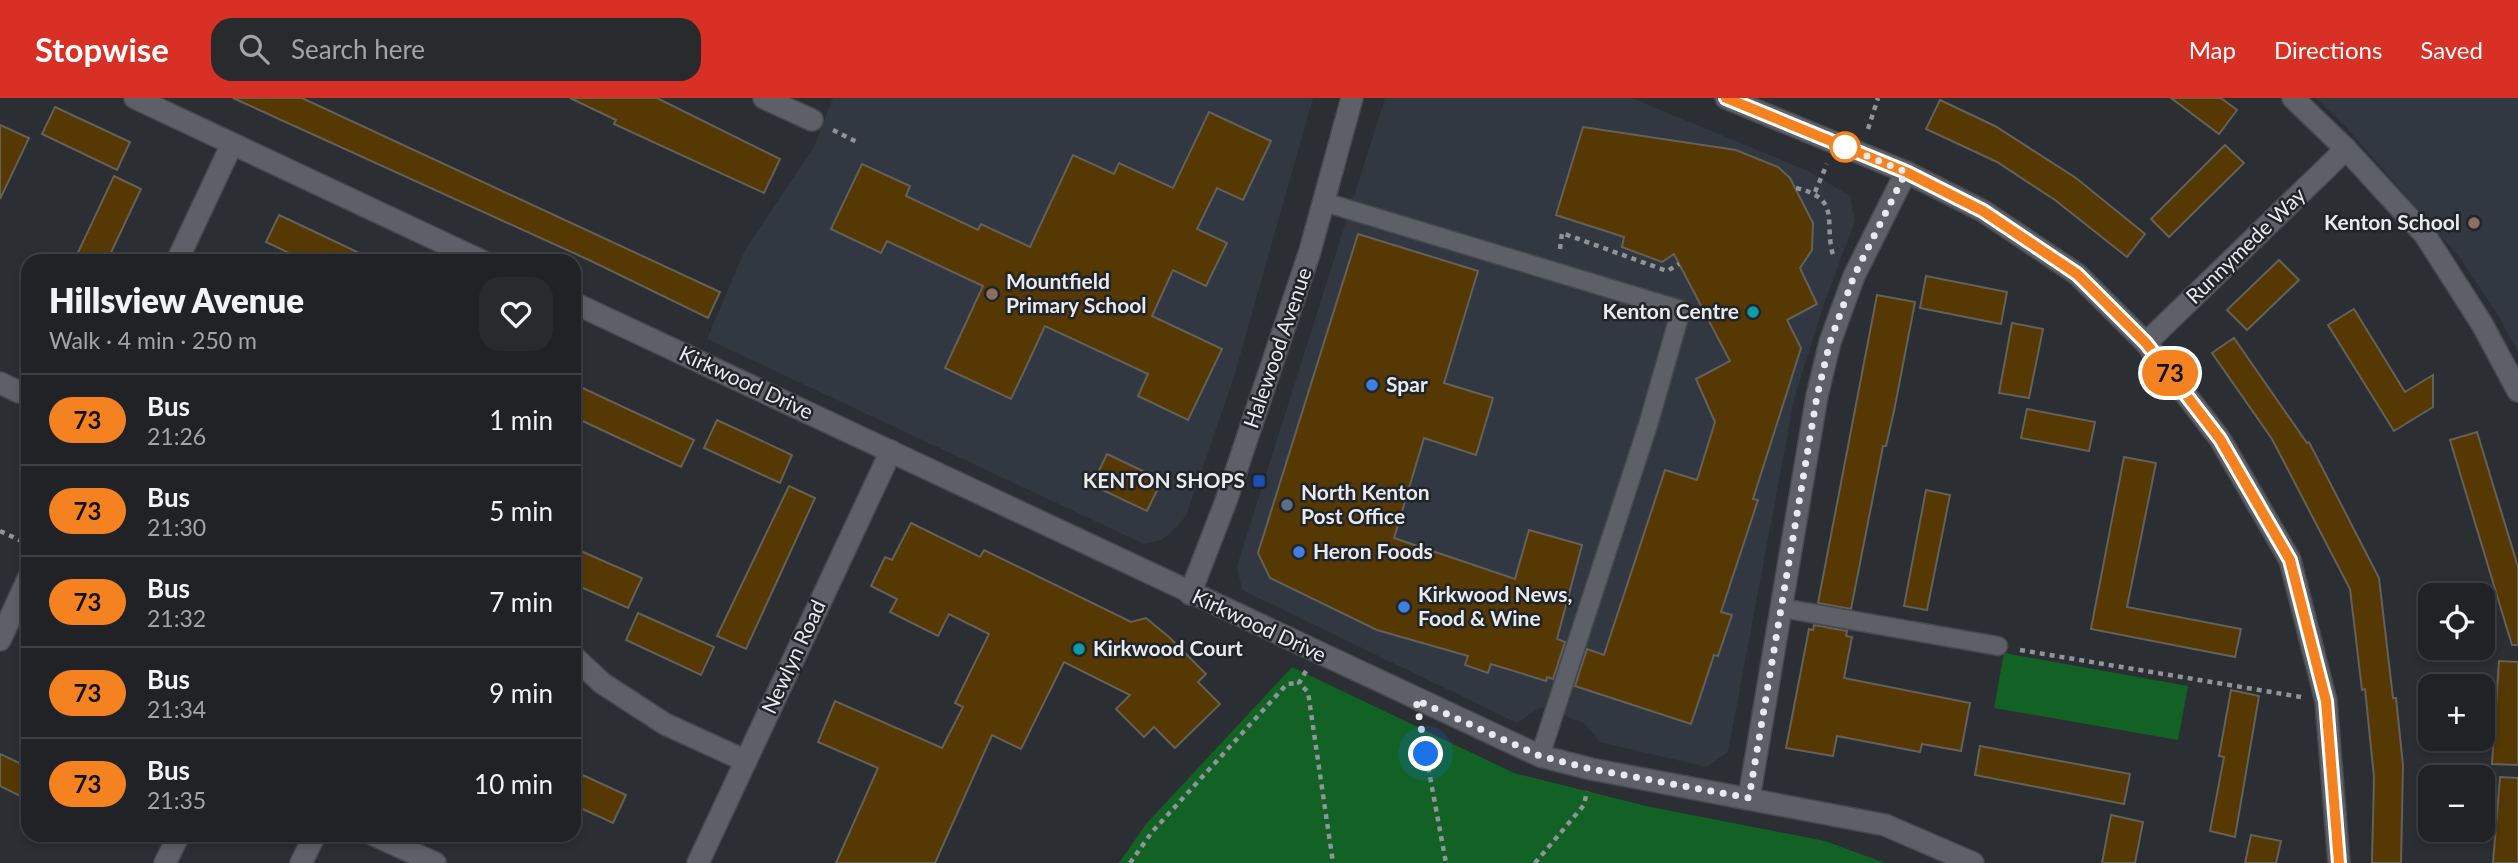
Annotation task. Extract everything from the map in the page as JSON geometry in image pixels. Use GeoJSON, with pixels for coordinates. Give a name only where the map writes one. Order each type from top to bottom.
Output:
{"type":"FeatureCollection","features":[{"type":"Feature","properties":{"kind":"street"},"geometry":{"type":"LineString","coordinates":[[135,98],[467,254]]}},
{"type":"Feature","properties":{"kind":"street"},"geometry":{"type":"LineString","coordinates":[[764,98],[811,120]]}},
{"type":"Feature","properties":{"kind":"street","name":"Halewood Avenue"},"geometry":{"type":"LineString","coordinates":[[1189,594],[1226,501],[1310,251],[1352,98]]}},
{"type":"Feature","properties":{"kind":"street"},"geometry":{"type":"LineString","coordinates":[[1726,98],[1906,172],[1983,211],[2077,274],[2146,343],[2220,439],[2290,560],[2326,701],[2339,863]]}},
{"type":"Feature","properties":{"kind":"street"},"geometry":{"type":"LineString","coordinates":[[2293,98],[2346,149],[2425,234],[2482,324],[2518,391]]}},
{"type":"Feature","properties":{"kind":"street"},"geometry":{"type":"LineString","coordinates":[[180,254],[232,144]]}},
{"type":"Feature","properties":{"kind":"street","name":"Runnymede Way"},"geometry":{"type":"LineString","coordinates":[[2146,343],[2346,149]]}},
{"type":"Feature","properties":{"kind":"street"},"geometry":{"type":"LineString","coordinates":[[1749,798],[1817,396],[1830,342],[1854,276],[1906,172]]}},
{"type":"Feature","properties":{"kind":"street","name":"Kirkwood Drive"},"geometry":{"type":"LineString","coordinates":[[581,306],[1189,594],[1540,756],[1591,769],[1885,825],[1973,863]]}},
{"type":"Feature","properties":{"kind":"street","name":"Newlyn Road"},"geometry":{"type":"LineString","coordinates":[[698,863],[891,451]]}},
{"type":"Feature","properties":{"kind":"street"},"geometry":{"type":"LineString","coordinates":[[0,640],[21,594]]}},
{"type":"Feature","properties":{"kind":"street"},"geometry":{"type":"LineString","coordinates":[[581,663],[602,682],[665,724],[746,761]]}},
{"type":"Feature","properties":{"kind":"street"},"geometry":{"type":"LineString","coordinates":[[165,863],[176,842]]}},
{"type":"Feature","properties":{"kind":"street"},"geometry":{"type":"LineString","coordinates":[[301,863],[311,842]]}},
{"type":"Feature","properties":{"kind":"street"},"geometry":{"type":"LineString","coordinates":[[389,842],[435,863]]}},
{"type":"Feature","properties":{"kind":"lane"},"geometry":{"type":"LineString","coordinates":[[1324,202],[1681,310],[1648,425],[1540,756]]}},
{"type":"Feature","properties":{"kind":"lane"},"geometry":{"type":"LineString","coordinates":[[1782,608],[1998,646]]}},
{"type":"Feature","properties":{"kind":"path"},"geometry":{"type":"LineString","coordinates":[[1859,153],[1878,98]]}},
{"type":"Feature","properties":{"kind":"path"},"geometry":{"type":"LineString","coordinates":[[1796,188],[1815,192],[1826,205],[1831,227],[1830,247],[1836,264],[1854,276]]}},
{"type":"Feature","properties":{"kind":"path"},"geometry":{"type":"LineString","coordinates":[[0,531],[21,541]]}},
{"type":"Feature","properties":{"kind":"path"},"geometry":{"type":"LineString","coordinates":[[1998,646],[2326,701]]}},
{"type":"Feature","properties":{"kind":"path"},"geometry":{"type":"LineString","coordinates":[[1299,683],[1314,651]]}},
{"type":"Feature","properties":{"kind":"path"},"geometry":{"type":"LineString","coordinates":[[1130,863],[1152,832],[1287,684],[1299,683],[1308,692],[1333,863]]}},
{"type":"Feature","properties":{"kind":"path"},"geometry":{"type":"LineString","coordinates":[[1416,700],[1446,863]]}},
{"type":"Feature","properties":{"kind":"path"},"geometry":{"type":"LineString","coordinates":[[1535,863],[1584,805],[1591,769]]}},
{"type":"Feature","properties":{"kind":"shaded area","name":"Mountfield Primary School"},"geometry":{"type":"Polygon","coordinates":[[[833,98],[1313,98],[1234,377],[1186,516],[1171,533],[1161,540],[1144,544],[707,339],[745,250],[814,147],[833,98]]]}},
{"type":"Feature","properties":{"kind":"shaded area"},"geometry":{"type":"Polygon","coordinates":[[[1385,98],[1632,98],[1810,172],[1850,196],[1855,221],[1825,301],[1795,395],[1728,752],[1706,767],[1600,742],[1584,723],[1541,707],[1517,723],[1242,590],[1237,566],[1385,98]]]}},
{"type":"Feature","properties":{"kind":"shaded area","name":"Kenton School"},"geometry":{"type":"Polygon","coordinates":[[[2316,98],[2518,98],[2518,352],[2498,315],[2460,258],[2347,128],[2316,98]]]}},
{"type":"Feature","properties":{"kind":"green space"},"geometry":{"type":"Polygon","coordinates":[[[2004,653],[2188,686],[2178,740],[1994,708],[2004,653]]]}},
{"type":"Feature","properties":{"kind":"green space"},"geometry":{"type":"Polygon","coordinates":[[[1292,667],[1514,773],[1646,806],[1825,841],[1885,863],[1119,863],[1146,824],[1292,667]]]}},
{"type":"Feature","properties":{"kind":"building"},"geometry":{"type":"Polygon","coordinates":[[[233,98],[302,98],[720,292],[708,318],[581,256],[581,254],[576,254],[233,98]]]}},
{"type":"Feature","properties":{"kind":"building"},"geometry":{"type":"Polygon","coordinates":[[[570,98],[657,98],[780,159],[764,193],[614,124],[616,120],[570,98]]]}},
{"type":"Feature","properties":{"kind":"building"},"geometry":{"type":"Polygon","coordinates":[[[2171,98],[2221,98],[2237,110],[2219,134],[2171,98]]]}},
{"type":"Feature","properties":{"kind":"building"},"geometry":{"type":"Polygon","coordinates":[[[1940,100],[1995,126],[2076,178],[2145,234],[2127,257],[2055,200],[1997,162],[1926,129],[1940,100]]]}},
{"type":"Feature","properties":{"kind":"building"},"geometry":{"type":"Polygon","coordinates":[[[55,107],[130,142],[117,170],[42,134],[55,107]]]}},
{"type":"Feature","properties":{"kind":"building"},"geometry":{"type":"Polygon","coordinates":[[[1209,112],[1271,141],[1243,200],[1217,188],[1197,229],[1227,243],[1206,286],[1173,270],[1152,316],[1222,349],[1188,420],[1138,396],[1148,374],[1045,326],[1011,399],[945,368],[983,286],[887,241],[881,253],[831,229],[862,164],[910,186],[906,196],[978,230],[981,224],[1030,247],[1073,155],[1114,174],[1119,163],[1173,188],[1209,112]]]}},
{"type":"Feature","properties":{"kind":"building"},"geometry":{"type":"Polygon","coordinates":[[[0,125],[29,138],[0,199],[0,125]]]}},
{"type":"Feature","properties":{"kind":"building","name":"Kenton Centre"},"geometry":{"type":"Polygon","coordinates":[[[1583,127],[1736,150],[1778,167],[1790,178],[1813,223],[1812,250],[1800,268],[1817,304],[1787,320],[1801,348],[1753,499],[1758,500],[1721,612],[1732,615],[1718,656],[1714,655],[1691,724],[1575,686],[1587,649],[1604,655],[1665,470],[1697,480],[1715,422],[1696,379],[1730,361],[1674,254],[1662,262],[1622,247],[1624,237],[1556,215],[1583,127]]]}},
{"type":"Feature","properties":{"kind":"building"},"geometry":{"type":"Polygon","coordinates":[[[2225,145],[2244,163],[2169,237],[2151,219],[2225,145]]]}},
{"type":"Feature","properties":{"kind":"building"},"geometry":{"type":"Polygon","coordinates":[[[114,176],[141,189],[110,254],[77,254],[114,176]]]}},
{"type":"Feature","properties":{"kind":"building"},"geometry":{"type":"Polygon","coordinates":[[[279,215],[361,254],[291,254],[266,242],[279,215]]]}},
{"type":"Feature","properties":{"kind":"building"},"geometry":{"type":"Polygon","coordinates":[[[1358,234],[1478,271],[1444,383],[1493,398],[1476,455],[1424,438],[1394,538],[1515,579],[1529,530],[1582,545],[1557,639],[1565,642],[1553,679],[1547,677],[1546,681],[1491,664],[1488,673],[1465,665],[1468,656],[1377,630],[1270,578],[1258,553],[1358,234]]]}},
{"type":"Feature","properties":{"kind":"building"},"geometry":{"type":"Polygon","coordinates":[[[2279,260],[2299,280],[2247,330],[2227,310],[2279,260]]]}},
{"type":"Feature","properties":{"kind":"building"},"geometry":{"type":"Polygon","coordinates":[[[1926,276],[2007,292],[2001,324],[1920,308],[1926,276]]]}},
{"type":"Feature","properties":{"kind":"building"},"geometry":{"type":"Polygon","coordinates":[[[1877,295],[1915,302],[1851,609],[1818,603],[1877,295]]]}},
{"type":"Feature","properties":{"kind":"building"},"geometry":{"type":"Polygon","coordinates":[[[2354,309],[2405,392],[2433,375],[2433,407],[2394,431],[2328,325],[2354,309]]]}},
{"type":"Feature","properties":{"kind":"building"},"geometry":{"type":"Polygon","coordinates":[[[2012,323],[2043,329],[2029,398],[1999,393],[2012,323]]]}},
{"type":"Feature","properties":{"kind":"building"},"geometry":{"type":"Polygon","coordinates":[[[2234,338],[2307,443],[2309,442],[2379,578],[2403,765],[2401,863],[2372,863],[2374,777],[2365,689],[2362,690],[2350,589],[2272,439],[2212,353],[2234,338]]]}},
{"type":"Feature","properties":{"kind":"building"},"geometry":{"type":"Polygon","coordinates":[[[581,387],[694,440],[681,467],[581,420],[581,387]]]}},
{"type":"Feature","properties":{"kind":"building"},"geometry":{"type":"Polygon","coordinates":[[[2027,409],[2095,422],[2089,451],[2021,438],[2027,409]]]}},
{"type":"Feature","properties":{"kind":"building"},"geometry":{"type":"Polygon","coordinates":[[[717,420],[792,455],[780,483],[704,448],[717,420]]]}},
{"type":"Feature","properties":{"kind":"building"},"geometry":{"type":"Polygon","coordinates":[[[2477,432],[2518,567],[2518,645],[2512,645],[2450,440],[2477,432]]]}},
{"type":"Feature","properties":{"kind":"building"},"geometry":{"type":"Polygon","coordinates":[[[1107,454],[1162,480],[1147,511],[1092,485],[1107,454]]]}},
{"type":"Feature","properties":{"kind":"building"},"geometry":{"type":"Polygon","coordinates":[[[2124,457],[2156,463],[2127,607],[2241,629],[2235,657],[2091,629],[2124,457]]]}},
{"type":"Feature","properties":{"kind":"building"},"geometry":{"type":"Polygon","coordinates":[[[789,486],[815,498],[746,649],[717,636],[789,486]]]}},
{"type":"Feature","properties":{"kind":"building"},"geometry":{"type":"Polygon","coordinates":[[[1926,490],[1950,495],[1927,610],[1904,606],[1926,490]]]}},
{"type":"Feature","properties":{"kind":"building"},"geometry":{"type":"Polygon","coordinates":[[[911,523],[980,557],[984,550],[1131,622],[1146,618],[1206,674],[1198,682],[1220,704],[1175,748],[1154,727],[1144,737],[1116,709],[1130,695],[1064,662],[1021,749],[992,735],[935,863],[836,863],[878,768],[818,742],[835,701],[942,748],[963,707],[955,703],[989,634],[949,614],[938,636],[890,612],[897,599],[871,586],[885,557],[892,560],[911,523]]]}},
{"type":"Feature","properties":{"kind":"building"},"geometry":{"type":"Polygon","coordinates":[[[581,551],[642,578],[628,608],[581,587],[581,551]]]}},
{"type":"Feature","properties":{"kind":"building"},"geometry":{"type":"Polygon","coordinates":[[[638,613],[714,647],[701,675],[626,640],[638,613]]]}},
{"type":"Feature","properties":{"kind":"building"},"geometry":{"type":"Polygon","coordinates":[[[1814,625],[1847,631],[1846,636],[1852,637],[1844,678],[1970,703],[1961,751],[1922,744],[1920,752],[1837,736],[1833,756],[1786,748],[1809,629],[1813,630],[1814,625]]]}},
{"type":"Feature","properties":{"kind":"building"},"geometry":{"type":"Polygon","coordinates":[[[2499,661],[2518,662],[2518,765],[2492,764],[2495,751],[2499,661]]]}},
{"type":"Feature","properties":{"kind":"building"},"geometry":{"type":"Polygon","coordinates":[[[2231,690],[2259,696],[2235,837],[2210,831],[2224,757],[2219,756],[2231,690]]]}},
{"type":"Feature","properties":{"kind":"building"},"geometry":{"type":"Polygon","coordinates":[[[1980,746],[2130,774],[2124,804],[1975,775],[1980,746]]]}},
{"type":"Feature","properties":{"kind":"building"},"geometry":{"type":"Polygon","coordinates":[[[0,754],[21,764],[21,796],[0,786],[0,754]]]}},
{"type":"Feature","properties":{"kind":"building"},"geometry":{"type":"Polygon","coordinates":[[[581,774],[626,795],[613,823],[581,808],[581,774]]]}},
{"type":"Feature","properties":{"kind":"building"},"geometry":{"type":"Polygon","coordinates":[[[2500,777],[2518,778],[2518,863],[2493,863],[2500,777]]]}},
{"type":"Feature","properties":{"kind":"building"},"geometry":{"type":"Polygon","coordinates":[[[2111,815],[2143,822],[2135,863],[2102,863],[2111,815]]]}},
{"type":"Feature","properties":{"kind":"building"},"geometry":{"type":"Polygon","coordinates":[[[2251,835],[2281,841],[2276,863],[2245,863],[2251,835]]]}},
{"type":"Feature","properties":{"kind":"bus line","name":"73"},"geometry":{"type":"LineString","coordinates":[[1726,98],[1906,172],[1983,211],[2077,274],[2146,343],[2220,439],[2290,560],[2326,701],[2339,863]]}},
{"type":"Feature","properties":{"kind":"place","name":"Kenton School"},"geometry":{"type":"Point","coordinates":[2474,223]}},
{"type":"Feature","properties":{"kind":"place","name":"Mountfield Primary School"},"geometry":{"type":"Point","coordinates":[992,294]}},
{"type":"Feature","properties":{"kind":"place","name":"Kenton Centre"},"geometry":{"type":"Point","coordinates":[1753,312]}},
{"type":"Feature","properties":{"kind":"place","name":"Spar"},"geometry":{"type":"Point","coordinates":[1372,385]}},
{"type":"Feature","properties":{"kind":"place","name":"KENTON SHOPS"},"geometry":{"type":"Point","coordinates":[1259,481]}},
{"type":"Feature","properties":{"kind":"place","name":"North Kenton Post Office"},"geometry":{"type":"Point","coordinates":[1287,505]}},
{"type":"Feature","properties":{"kind":"place","name":"Heron Foods"},"geometry":{"type":"Point","coordinates":[1299,552]}},
{"type":"Feature","properties":{"kind":"place","name":"Kirkwood News, Food & Wine"},"geometry":{"type":"Point","coordinates":[1404,607]}},
{"type":"Feature","properties":{"kind":"place","name":"Kirkwood Court"},"geometry":{"type":"Point","coordinates":[1079,649]}},
{"type":"Feature","properties":{"kind":"route"},"geometry":{"type":"LineString","coordinates":[[1426,754],[1416,700],[1540,756],[1591,769],[1749,798],[1817,396],[1830,342],[1854,276],[1906,172],[1845,147]]}}]}
